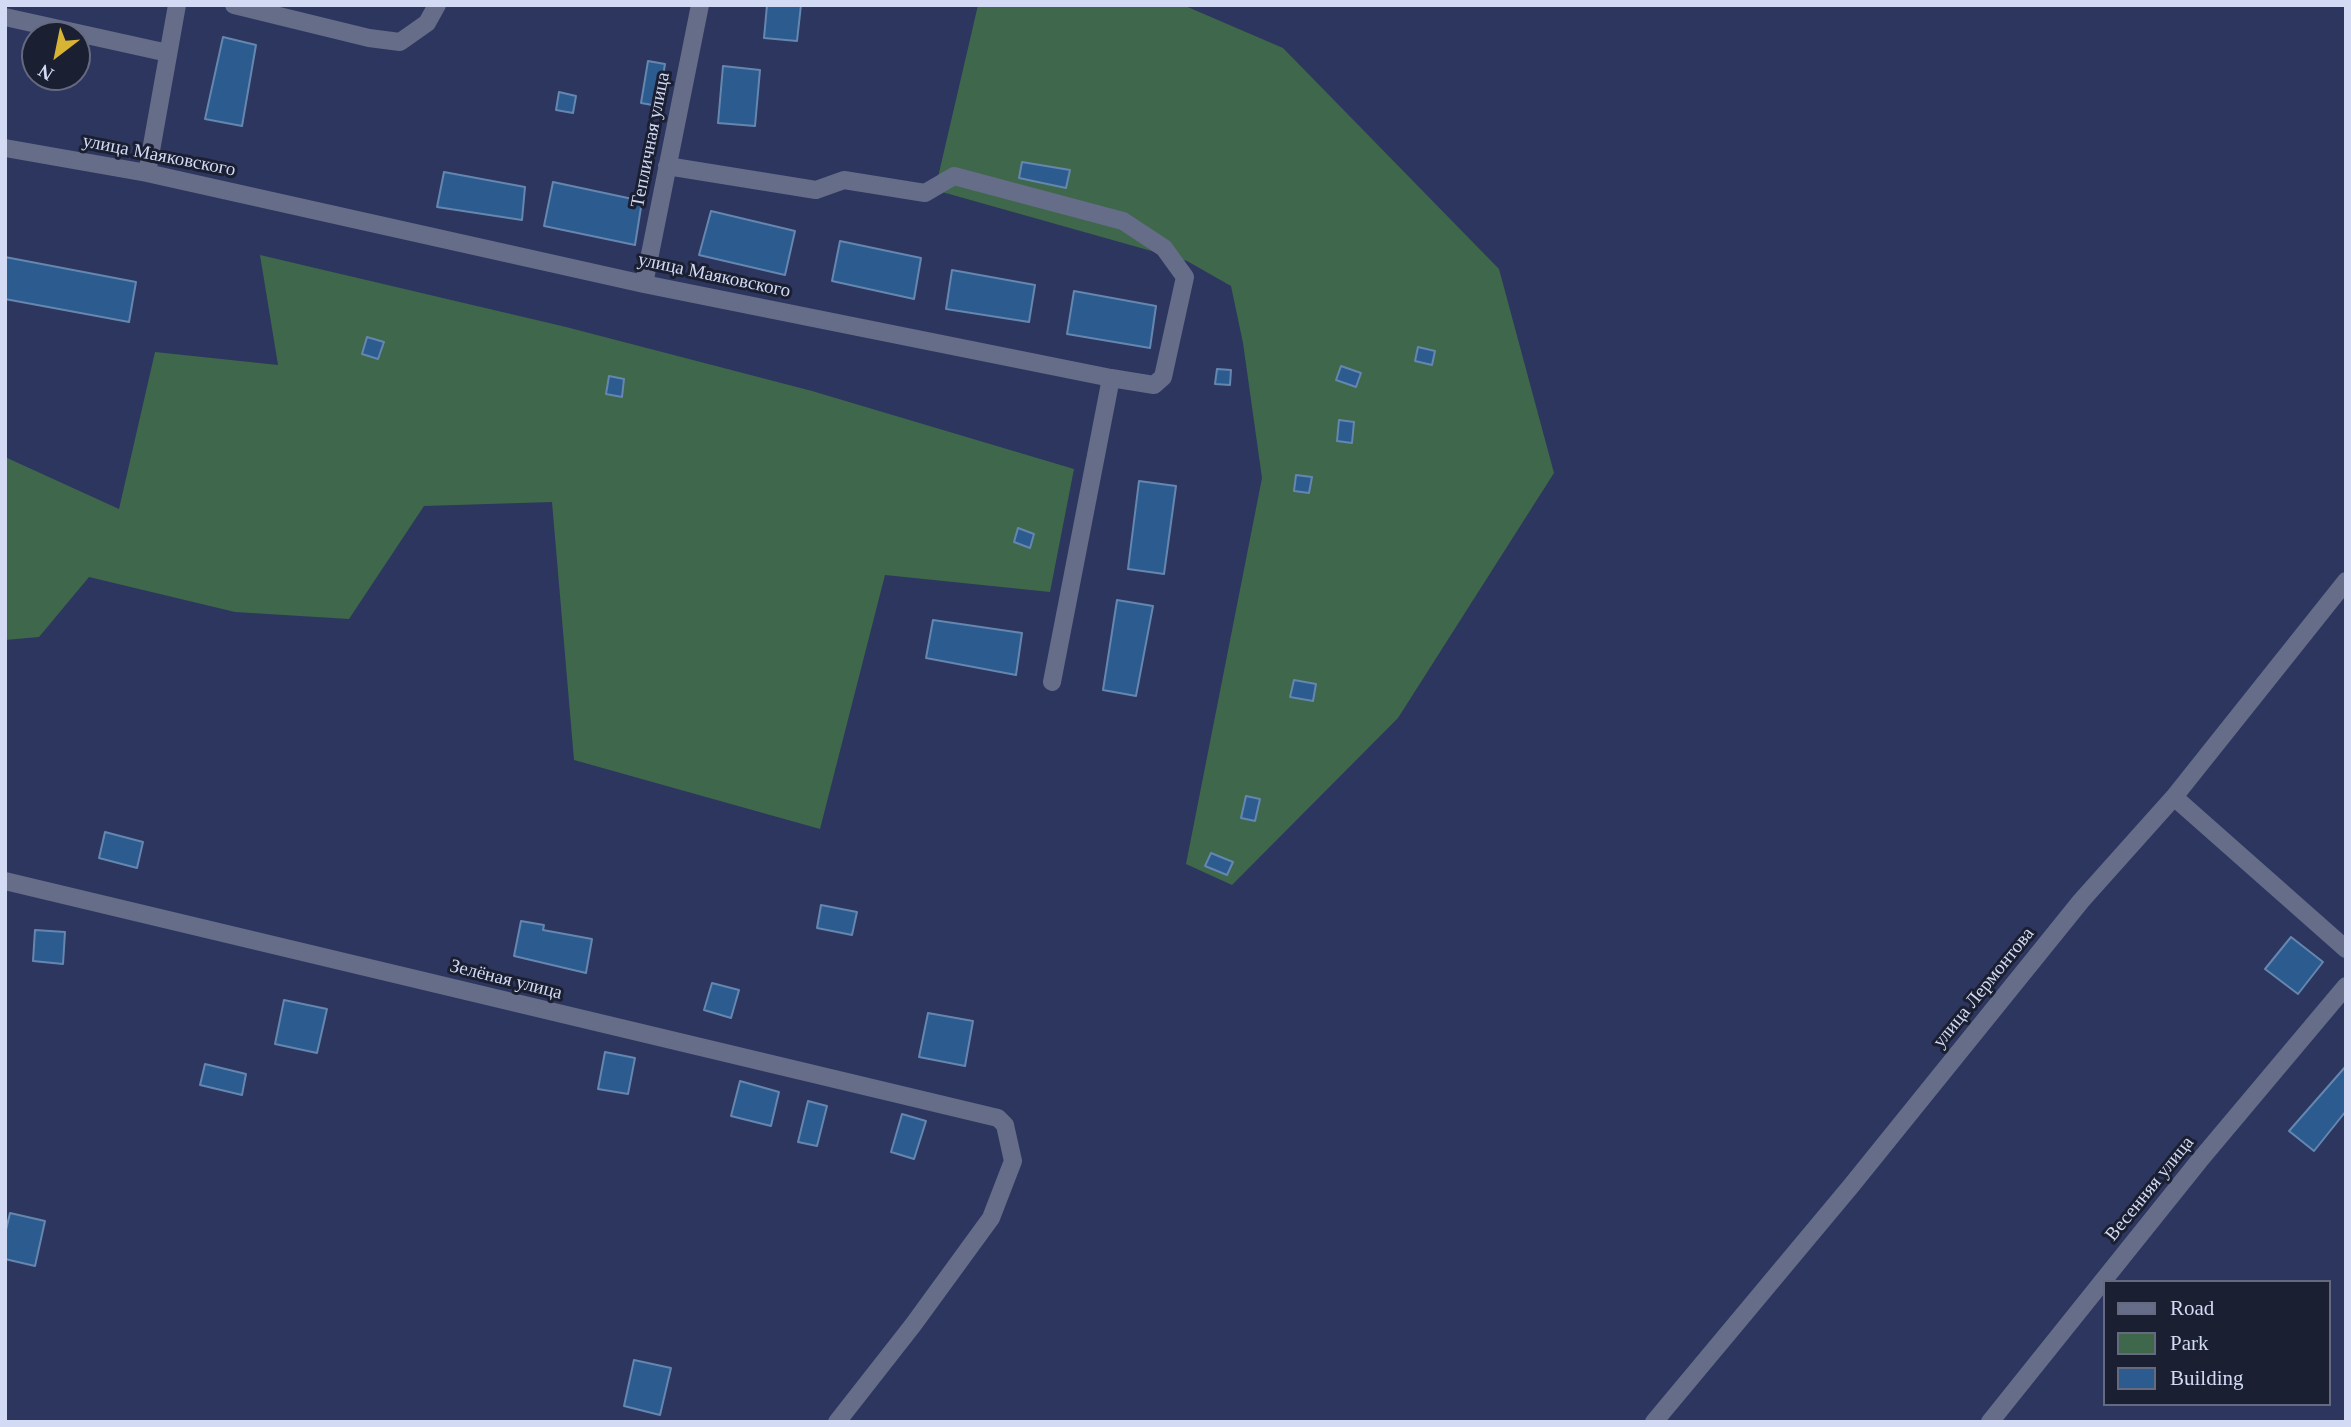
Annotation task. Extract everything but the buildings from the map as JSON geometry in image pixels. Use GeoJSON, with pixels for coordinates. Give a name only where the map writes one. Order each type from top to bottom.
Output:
{"type":"FeatureCollection","features":[{"type":"Feature","properties":{"kind":"street"},"geometry":{"type":"LineString","coordinates":[[147,173],[177,5]]}},
{"type":"Feature","properties":{"kind":"street"},"geometry":{"type":"LineString","coordinates":[[234,5],[369,38],[400,42],[427,23],[438,5]]}},
{"type":"Feature","properties":{"kind":"street","name":"Тепличная улица"},"geometry":{"type":"LineString","coordinates":[[644,284],[700,5]]}},
{"type":"Feature","properties":{"kind":"street"},"geometry":{"type":"LineString","coordinates":[[5,17],[168,53]]}},
{"type":"Feature","properties":{"kind":"street","name":"улица Маяковского"},"geometry":{"type":"LineString","coordinates":[[5,148],[147,173],[644,284],[1111,378],[1154,385],[1163,377],[1185,277],[1164,248],[1123,221],[954,176],[925,194],[844,180],[816,190],[667,166]]}},
{"type":"Feature","properties":{"kind":"street"},"geometry":{"type":"LineString","coordinates":[[1052,682],[1111,378]]}},
{"type":"Feature","properties":{"kind":"street","name":"улица Лермонтова"},"geometry":{"type":"LineString","coordinates":[[1654,1422],[1851,1186],[2081,901],[2174,797],[2346,581]]}},
{"type":"Feature","properties":{"kind":"street"},"geometry":{"type":"LineString","coordinates":[[2174,797],[2346,949]]}},
{"type":"Feature","properties":{"kind":"street","name":"Зелёная улица"},"geometry":{"type":"LineString","coordinates":[[5,881],[998,1118],[1005,1125],[1013,1161],[991,1217],[913,1325],[837,1422]]}},
{"type":"Feature","properties":{"kind":"street","name":"Весенняя улица"},"geometry":{"type":"LineString","coordinates":[[2104,1280],[2199,1161],[2346,986]]}},
{"type":"Feature","properties":{"kind":"street","name":"Весенняя улица"},"geometry":{"type":"LineString","coordinates":[[1990,1422],[2102,1282]]}},
{"type":"Feature","properties":{"kind":"green space"},"geometry":{"type":"Polygon","coordinates":[[[978,5],[1183,5],[1283,48],[1499,269],[1554,473],[1398,718],[1232,885],[1186,864],[1262,478],[1243,343],[1231,286],[1187,261],[935,190],[978,5]]]}},
{"type":"Feature","properties":{"kind":"green space"},"geometry":{"type":"Polygon","coordinates":[[[260,255],[566,327],[812,391],[1074,469],[1050,592],[885,575],[820,829],[574,760],[552,502],[424,506],[349,619],[235,612],[89,577],[39,637],[5,640],[5,457],[119,509],[155,352],[278,365],[260,255]]]}}]}
